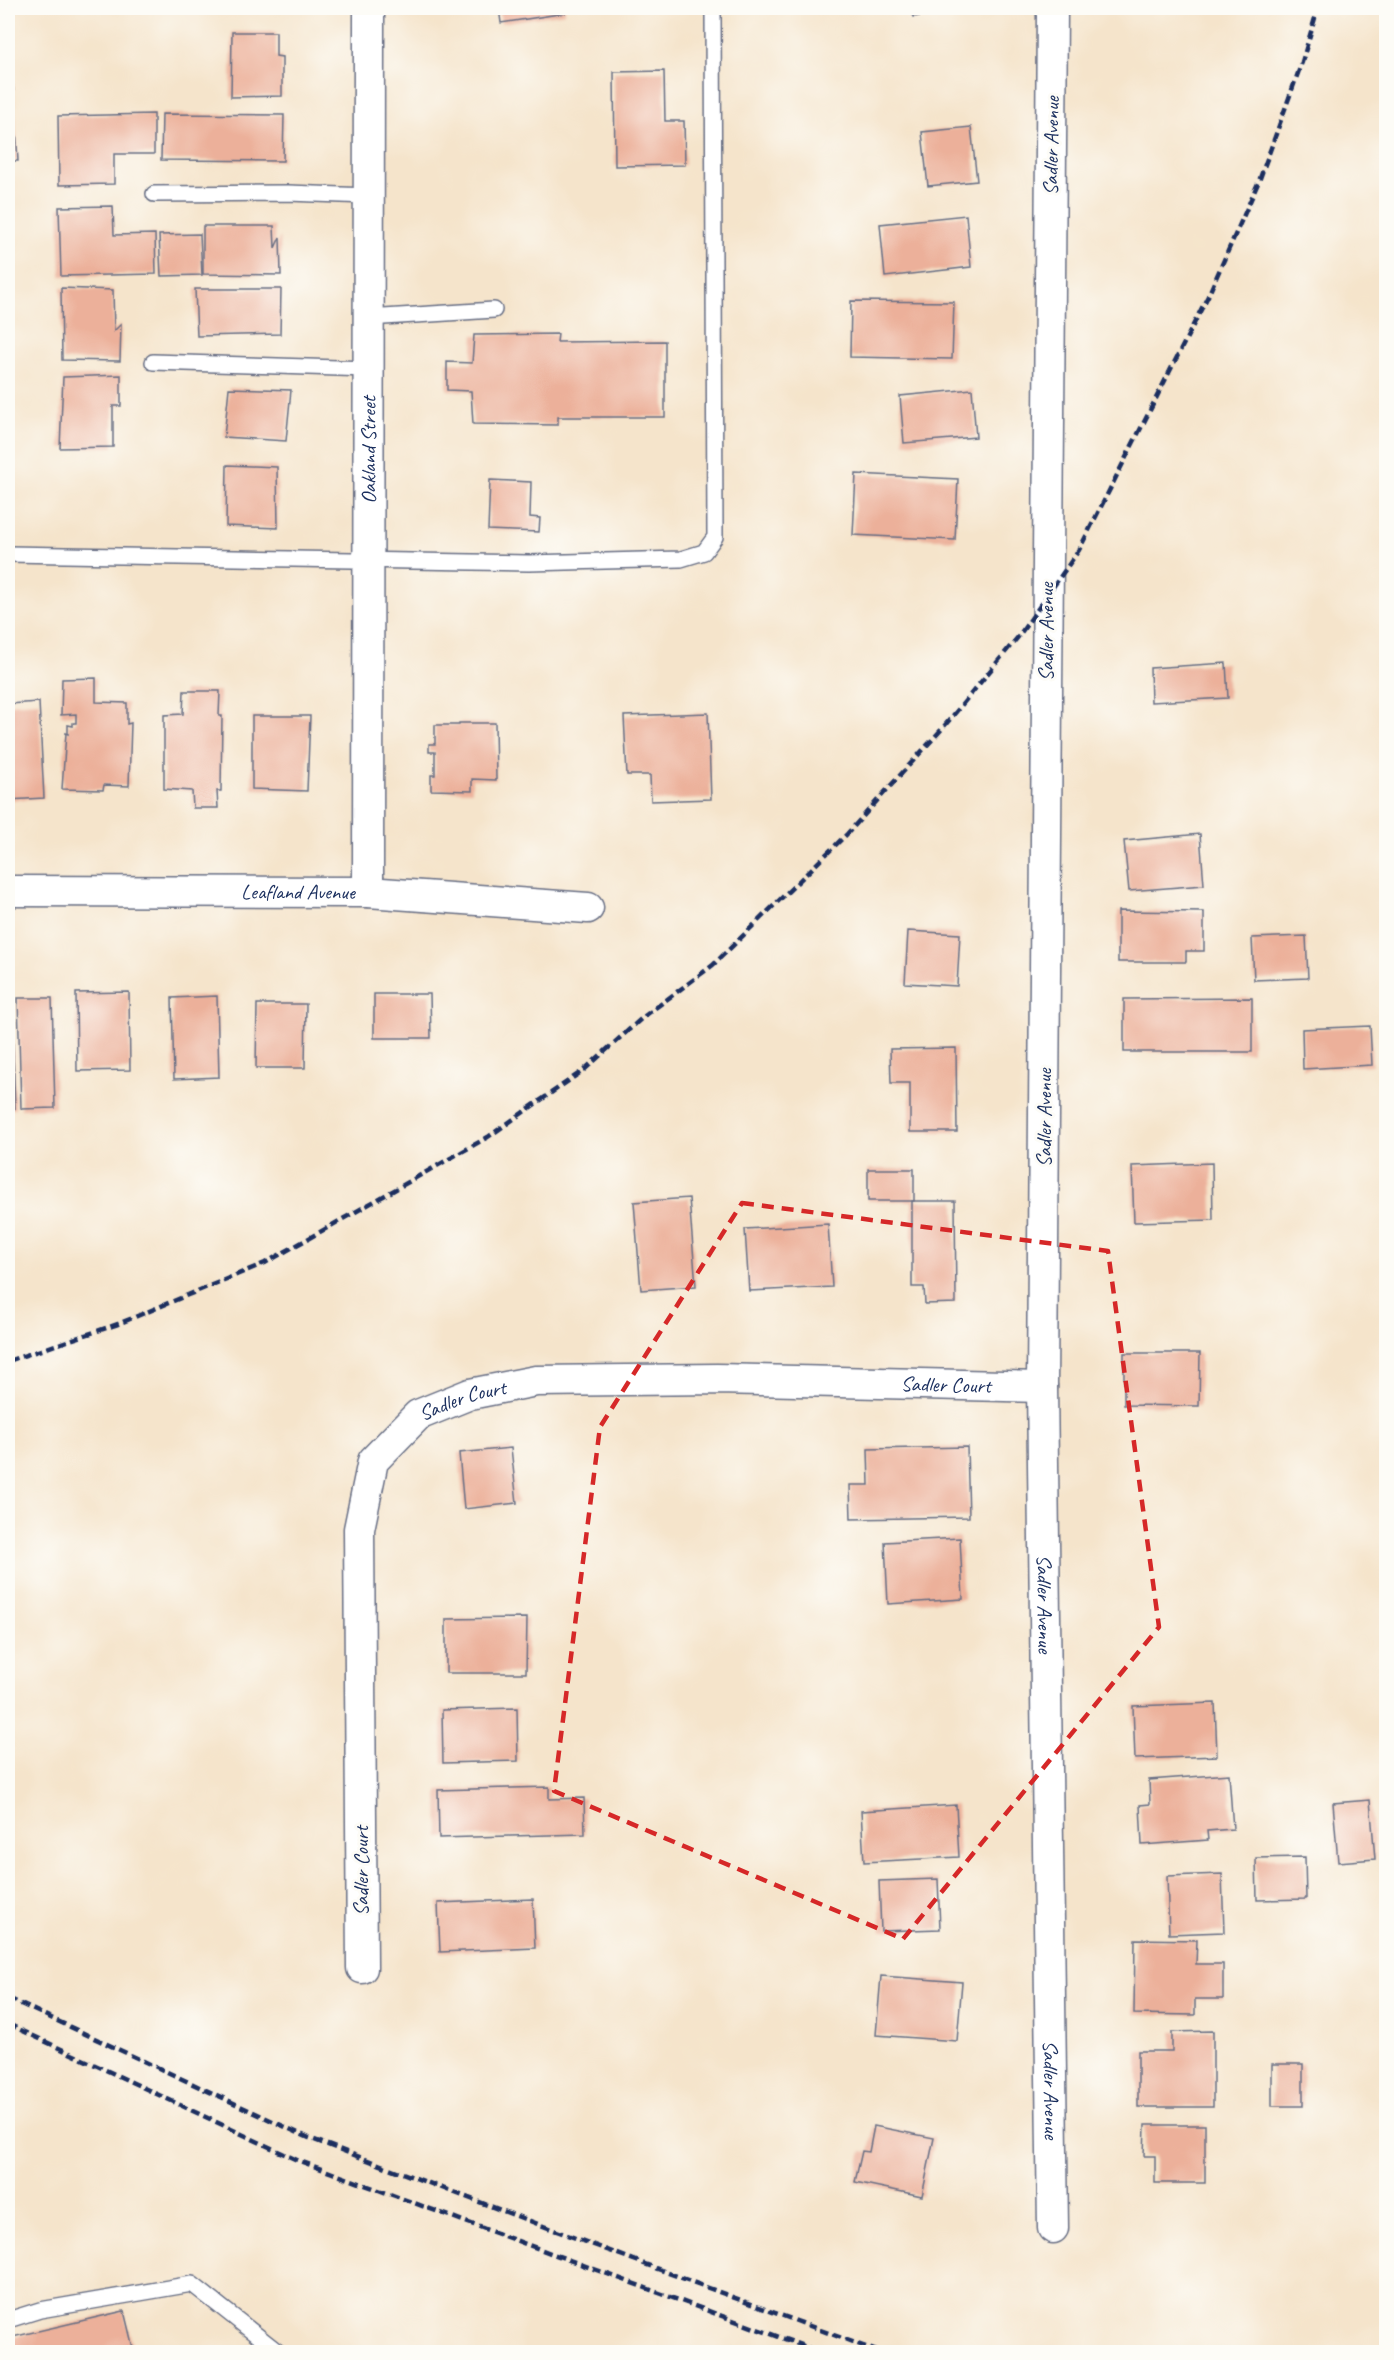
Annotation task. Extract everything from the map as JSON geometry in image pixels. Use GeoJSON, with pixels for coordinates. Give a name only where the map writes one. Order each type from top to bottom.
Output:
{"type":"FeatureCollection","features":[{"type":"Feature","properties":{"kind":"street","name":"Oakland Street"},"geometry":{"type":"LineString","coordinates":[[368,892],[369,8]]}},
{"type":"Feature","properties":{"kind":"street","name":"Sadler Avenue"},"geometry":{"type":"LineString","coordinates":[[1052,8],[1042,1388],[1053,2228]]}},
{"type":"Feature","properties":{"kind":"street","name":"Leafland Avenue"},"geometry":{"type":"LineString","coordinates":[[8,891],[368,892],[588,908]]}},
{"type":"Feature","properties":{"kind":"street","name":"Sadler Court"},"geometry":{"type":"LineString","coordinates":[[362,1968],[359,1529],[373,1461],[418,1415],[470,1394],[536,1381],[717,1379],[1042,1388]]}},
{"type":"Feature","properties":{"kind":"lane"},"geometry":{"type":"LineString","coordinates":[[8,554],[529,563],[681,559],[704,552],[715,537],[713,8]]}},
{"type":"Feature","properties":{"kind":"lane"},"geometry":{"type":"LineString","coordinates":[[154,194],[288,193],[368,196]]}},
{"type":"Feature","properties":{"kind":"lane"},"geometry":{"type":"LineString","coordinates":[[368,318],[494,310]]}},
{"type":"Feature","properties":{"kind":"lane"},"geometry":{"type":"LineString","coordinates":[[153,362],[368,369]]}},
{"type":"Feature","properties":{"kind":"lane"},"geometry":{"type":"LineString","coordinates":[[8,2320],[40,2310],[192,2284],[278,2352]]}},
{"type":"Feature","properties":{"kind":"highlighted area"},"geometry":{"type":"Polygon","coordinates":[[[742,1203],[1108,1251],[1159,1627],[903,1939],[554,1791],[600,1427],[742,1203]]]}},
{"type":"Feature","properties":{"kind":"building"},"geometry":{"type":"Polygon","coordinates":[[[499,8],[565,8],[565,13],[501,23],[499,8]]]}},
{"type":"Feature","properties":{"kind":"building"},"geometry":{"type":"Polygon","coordinates":[[[912,8],[979,8],[979,9],[913,17],[912,8]]]}},
{"type":"Feature","properties":{"kind":"building"},"geometry":{"type":"Polygon","coordinates":[[[232,32],[276,32],[276,56],[282,57],[282,96],[231,97],[232,32]]]}},
{"type":"Feature","properties":{"kind":"building"},"geometry":{"type":"Polygon","coordinates":[[[8,66],[12,66],[18,161],[8,161],[8,66]]]}},
{"type":"Feature","properties":{"kind":"building"},"geometry":{"type":"Polygon","coordinates":[[[664,71],[665,121],[684,121],[685,165],[615,166],[614,72],[664,71]]]}},
{"type":"Feature","properties":{"kind":"building"},"geometry":{"type":"Polygon","coordinates":[[[154,114],[154,154],[114,154],[114,184],[59,185],[58,116],[154,114]]]}},
{"type":"Feature","properties":{"kind":"building"},"geometry":{"type":"Polygon","coordinates":[[[162,114],[284,115],[283,161],[161,160],[162,114]]]}},
{"type":"Feature","properties":{"kind":"building"},"geometry":{"type":"Polygon","coordinates":[[[971,127],[977,181],[928,186],[922,132],[971,127]]]}},
{"type":"Feature","properties":{"kind":"building"},"geometry":{"type":"Polygon","coordinates":[[[113,206],[114,235],[155,234],[156,274],[61,276],[59,207],[113,206]]]}},
{"type":"Feature","properties":{"kind":"building"},"geometry":{"type":"Polygon","coordinates":[[[966,215],[971,267],[885,277],[880,224],[966,215]]]}},
{"type":"Feature","properties":{"kind":"building"},"geometry":{"type":"Polygon","coordinates":[[[203,226],[274,226],[275,248],[280,237],[281,275],[203,274],[203,226]]]}},
{"type":"Feature","properties":{"kind":"building"},"geometry":{"type":"Polygon","coordinates":[[[200,234],[202,275],[161,276],[159,235],[200,234]]]}},
{"type":"Feature","properties":{"kind":"building"},"geometry":{"type":"Polygon","coordinates":[[[61,288],[113,290],[114,331],[121,324],[120,361],[62,360],[61,288]]]}},
{"type":"Feature","properties":{"kind":"building"},"geometry":{"type":"Polygon","coordinates":[[[195,289],[281,289],[280,334],[197,336],[195,289]]]}},
{"type":"Feature","properties":{"kind":"building"},"geometry":{"type":"Polygon","coordinates":[[[851,301],[954,302],[952,359],[850,357],[851,301]]]}},
{"type":"Feature","properties":{"kind":"building"},"geometry":{"type":"Polygon","coordinates":[[[558,334],[557,342],[665,341],[665,417],[558,417],[558,425],[473,424],[471,391],[447,390],[447,362],[472,363],[474,335],[558,334]]]}},
{"type":"Feature","properties":{"kind":"building"},"geometry":{"type":"Polygon","coordinates":[[[121,375],[121,406],[113,406],[113,447],[60,448],[63,377],[121,375]]]}},
{"type":"Feature","properties":{"kind":"building"},"geometry":{"type":"Polygon","coordinates":[[[229,388],[291,390],[286,441],[224,437],[229,388]]]}},
{"type":"Feature","properties":{"kind":"building"},"geometry":{"type":"Polygon","coordinates":[[[972,389],[976,437],[904,443],[900,396],[972,389]]]}},
{"type":"Feature","properties":{"kind":"building"},"geometry":{"type":"Polygon","coordinates":[[[227,465],[277,467],[278,528],[226,526],[227,465]]]}},
{"type":"Feature","properties":{"kind":"building"},"geometry":{"type":"Polygon","coordinates":[[[856,474],[958,479],[955,540],[853,535],[856,474]]]}},
{"type":"Feature","properties":{"kind":"building"},"geometry":{"type":"Polygon","coordinates":[[[490,480],[531,482],[530,517],[540,518],[539,532],[488,530],[490,480]]]}},
{"type":"Feature","properties":{"kind":"building"},"geometry":{"type":"Polygon","coordinates":[[[1226,663],[1228,698],[1151,702],[1150,668],[1226,663]]]}},
{"type":"Feature","properties":{"kind":"building"},"geometry":{"type":"Polygon","coordinates":[[[96,678],[96,702],[127,703],[127,724],[131,723],[129,786],[104,785],[103,790],[62,789],[66,733],[68,734],[68,725],[73,726],[73,723],[76,723],[76,714],[61,715],[62,679],[96,678]]]}},
{"type":"Feature","properties":{"kind":"building"},"geometry":{"type":"Polygon","coordinates":[[[184,691],[220,691],[221,791],[217,791],[218,808],[193,808],[192,791],[164,789],[164,715],[183,714],[184,691]]]}},
{"type":"Feature","properties":{"kind":"building"},"geometry":{"type":"Polygon","coordinates":[[[39,702],[44,798],[8,800],[8,704],[39,702]]]}},
{"type":"Feature","properties":{"kind":"building"},"geometry":{"type":"Polygon","coordinates":[[[708,713],[711,799],[651,801],[650,775],[627,775],[624,716],[708,713]]]}},
{"type":"Feature","properties":{"kind":"building"},"geometry":{"type":"Polygon","coordinates":[[[252,716],[310,716],[307,791],[252,789],[252,716]]]}},
{"type":"Feature","properties":{"kind":"building"},"geometry":{"type":"Polygon","coordinates":[[[459,723],[495,723],[496,780],[472,779],[472,791],[431,790],[431,775],[435,775],[435,752],[429,752],[429,744],[435,744],[435,725],[459,725],[459,723]]]}},
{"type":"Feature","properties":{"kind":"building"},"geometry":{"type":"Polygon","coordinates":[[[1200,834],[1204,885],[1129,891],[1124,841],[1200,834]]]}},
{"type":"Feature","properties":{"kind":"building"},"geometry":{"type":"Polygon","coordinates":[[[1118,911],[1204,912],[1204,951],[1186,951],[1186,962],[1118,962],[1118,911]]]}},
{"type":"Feature","properties":{"kind":"building"},"geometry":{"type":"Polygon","coordinates":[[[908,931],[960,934],[957,986],[905,983],[908,931]]]}},
{"type":"Feature","properties":{"kind":"building"},"geometry":{"type":"Polygon","coordinates":[[[1306,936],[1308,978],[1254,980],[1252,938],[1306,936]]]}},
{"type":"Feature","properties":{"kind":"building"},"geometry":{"type":"Polygon","coordinates":[[[129,992],[130,1070],[77,1071],[76,993],[129,992]]]}},
{"type":"Feature","properties":{"kind":"building"},"geometry":{"type":"Polygon","coordinates":[[[374,994],[430,994],[431,1038],[374,1038],[374,994]]]}},
{"type":"Feature","properties":{"kind":"building"},"geometry":{"type":"Polygon","coordinates":[[[217,996],[219,1077],[174,1079],[172,998],[217,996]]]}},
{"type":"Feature","properties":{"kind":"building"},"geometry":{"type":"Polygon","coordinates":[[[8,997],[11,997],[15,1109],[8,1109],[8,997]]]}},
{"type":"Feature","properties":{"kind":"building"},"geometry":{"type":"Polygon","coordinates":[[[18,998],[52,998],[55,1108],[21,1109],[18,998]]]}},
{"type":"Feature","properties":{"kind":"building"},"geometry":{"type":"Polygon","coordinates":[[[1252,998],[1252,1052],[1124,1052],[1124,999],[1252,998]]]}},
{"type":"Feature","properties":{"kind":"building"},"geometry":{"type":"Polygon","coordinates":[[[257,1004],[306,1004],[305,1068],[256,1068],[257,1004]]]}},
{"type":"Feature","properties":{"kind":"building"},"geometry":{"type":"Polygon","coordinates":[[[1370,1026],[1372,1065],[1303,1069],[1302,1029],[1370,1026]]]}},
{"type":"Feature","properties":{"kind":"building"},"geometry":{"type":"Polygon","coordinates":[[[956,1048],[957,1132],[910,1132],[910,1083],[891,1083],[890,1049],[956,1048]]]}},
{"type":"Feature","properties":{"kind":"building"},"geometry":{"type":"Polygon","coordinates":[[[1212,1163],[1213,1220],[1134,1222],[1132,1166],[1212,1163]]]}},
{"type":"Feature","properties":{"kind":"building"},"geometry":{"type":"Polygon","coordinates":[[[868,1169],[914,1169],[914,1201],[868,1201],[868,1169]]]}},
{"type":"Feature","properties":{"kind":"building"},"geometry":{"type":"Polygon","coordinates":[[[689,1198],[696,1286],[641,1290],[634,1202],[689,1198]]]}},
{"type":"Feature","properties":{"kind":"building"},"geometry":{"type":"Polygon","coordinates":[[[912,1201],[955,1201],[956,1303],[925,1304],[924,1287],[912,1287],[912,1201]]]}},
{"type":"Feature","properties":{"kind":"building"},"geometry":{"type":"Polygon","coordinates":[[[828,1224],[832,1287],[749,1291],[745,1229],[828,1224]]]}},
{"type":"Feature","properties":{"kind":"building"},"geometry":{"type":"Polygon","coordinates":[[[1124,1353],[1200,1353],[1199,1406],[1124,1405],[1124,1353]]]}},
{"type":"Feature","properties":{"kind":"building"},"geometry":{"type":"Polygon","coordinates":[[[967,1447],[969,1517],[851,1519],[850,1485],[869,1485],[868,1449],[967,1447]]]}},
{"type":"Feature","properties":{"kind":"building"},"geometry":{"type":"Polygon","coordinates":[[[511,1448],[517,1503],[464,1509],[459,1453],[511,1448]]]}},
{"type":"Feature","properties":{"kind":"building"},"geometry":{"type":"Polygon","coordinates":[[[960,1538],[963,1599],[888,1604],[885,1542],[960,1538]]]}},
{"type":"Feature","properties":{"kind":"building"},"geometry":{"type":"Polygon","coordinates":[[[527,1618],[526,1673],[446,1673],[446,1619],[527,1618]]]}},
{"type":"Feature","properties":{"kind":"building"},"geometry":{"type":"Polygon","coordinates":[[[1215,1703],[1217,1756],[1135,1759],[1133,1706],[1215,1703]]]}},
{"type":"Feature","properties":{"kind":"building"},"geometry":{"type":"Polygon","coordinates":[[[517,1708],[518,1761],[443,1763],[442,1710],[517,1708]]]}},
{"type":"Feature","properties":{"kind":"building"},"geometry":{"type":"Polygon","coordinates":[[[1229,1774],[1233,1829],[1207,1831],[1208,1840],[1142,1845],[1140,1805],[1150,1804],[1149,1780],[1229,1774]]]}},
{"type":"Feature","properties":{"kind":"building"},"geometry":{"type":"Polygon","coordinates":[[[549,1787],[549,1799],[584,1798],[585,1834],[439,1838],[438,1790],[549,1787]]]}},
{"type":"Feature","properties":{"kind":"building"},"geometry":{"type":"Polygon","coordinates":[[[1370,1800],[1375,1859],[1338,1862],[1333,1803],[1370,1800]]]}},
{"type":"Feature","properties":{"kind":"building"},"geometry":{"type":"Polygon","coordinates":[[[956,1805],[959,1857],[864,1862],[861,1811],[956,1805]]]}},
{"type":"Feature","properties":{"kind":"building"},"geometry":{"type":"Polygon","coordinates":[[[1305,1857],[1306,1899],[1257,1900],[1256,1858],[1305,1857]]]}},
{"type":"Feature","properties":{"kind":"building"},"geometry":{"type":"Polygon","coordinates":[[[1222,1874],[1224,1932],[1169,1934],[1167,1876],[1222,1874]]]}},
{"type":"Feature","properties":{"kind":"building"},"geometry":{"type":"Polygon","coordinates":[[[938,1879],[940,1929],[881,1931],[879,1881],[938,1879]]]}},
{"type":"Feature","properties":{"kind":"building"},"geometry":{"type":"Polygon","coordinates":[[[533,1899],[535,1948],[440,1952],[438,1903],[533,1899]]]}},
{"type":"Feature","properties":{"kind":"building"},"geometry":{"type":"Polygon","coordinates":[[[1135,1939],[1197,1940],[1196,1964],[1223,1964],[1223,1999],[1195,1999],[1195,2015],[1134,2014],[1135,1939]]]}},
{"type":"Feature","properties":{"kind":"building"},"geometry":{"type":"Polygon","coordinates":[[[881,1976],[962,1982],[957,2041],[876,2035],[881,1976]]]}},
{"type":"Feature","properties":{"kind":"building"},"geometry":{"type":"Polygon","coordinates":[[[1213,2031],[1213,2107],[1138,2107],[1138,2051],[1172,2051],[1172,2032],[1213,2031]]]}},
{"type":"Feature","properties":{"kind":"building"},"geometry":{"type":"Polygon","coordinates":[[[1272,2064],[1303,2064],[1303,2106],[1272,2106],[1272,2064]]]}},
{"type":"Feature","properties":{"kind":"building"},"geometry":{"type":"Polygon","coordinates":[[[1145,2125],[1205,2125],[1205,2183],[1155,2183],[1155,2156],[1144,2156],[1145,2125]]]}},
{"type":"Feature","properties":{"kind":"building"},"geometry":{"type":"Polygon","coordinates":[[[874,2126],[934,2138],[922,2196],[855,2182],[862,2151],[869,2152],[874,2126]]]}},
{"type":"Feature","properties":{"kind":"building"},"geometry":{"type":"Polygon","coordinates":[[[124,2311],[134,2352],[8,2352],[8,2338],[124,2311]]]}},
{"type":"Feature","properties":{"kind":"railway"},"geometry":{"type":"LineString","coordinates":[[8,1361],[118,1324],[265,1263],[488,1137],[584,1070],[642,1018],[713,965],[847,834],[941,730],[1018,637],[1079,550],[1208,296],[1259,181],[1302,62],[1318,8]]}},
{"type":"Feature","properties":{"kind":"railway"},"geometry":{"type":"LineString","coordinates":[[8,1998],[309,2138],[879,2352]]}},
{"type":"Feature","properties":{"kind":"railway"},"geometry":{"type":"LineString","coordinates":[[8,2024],[297,2160],[820,2352]]}}]}
